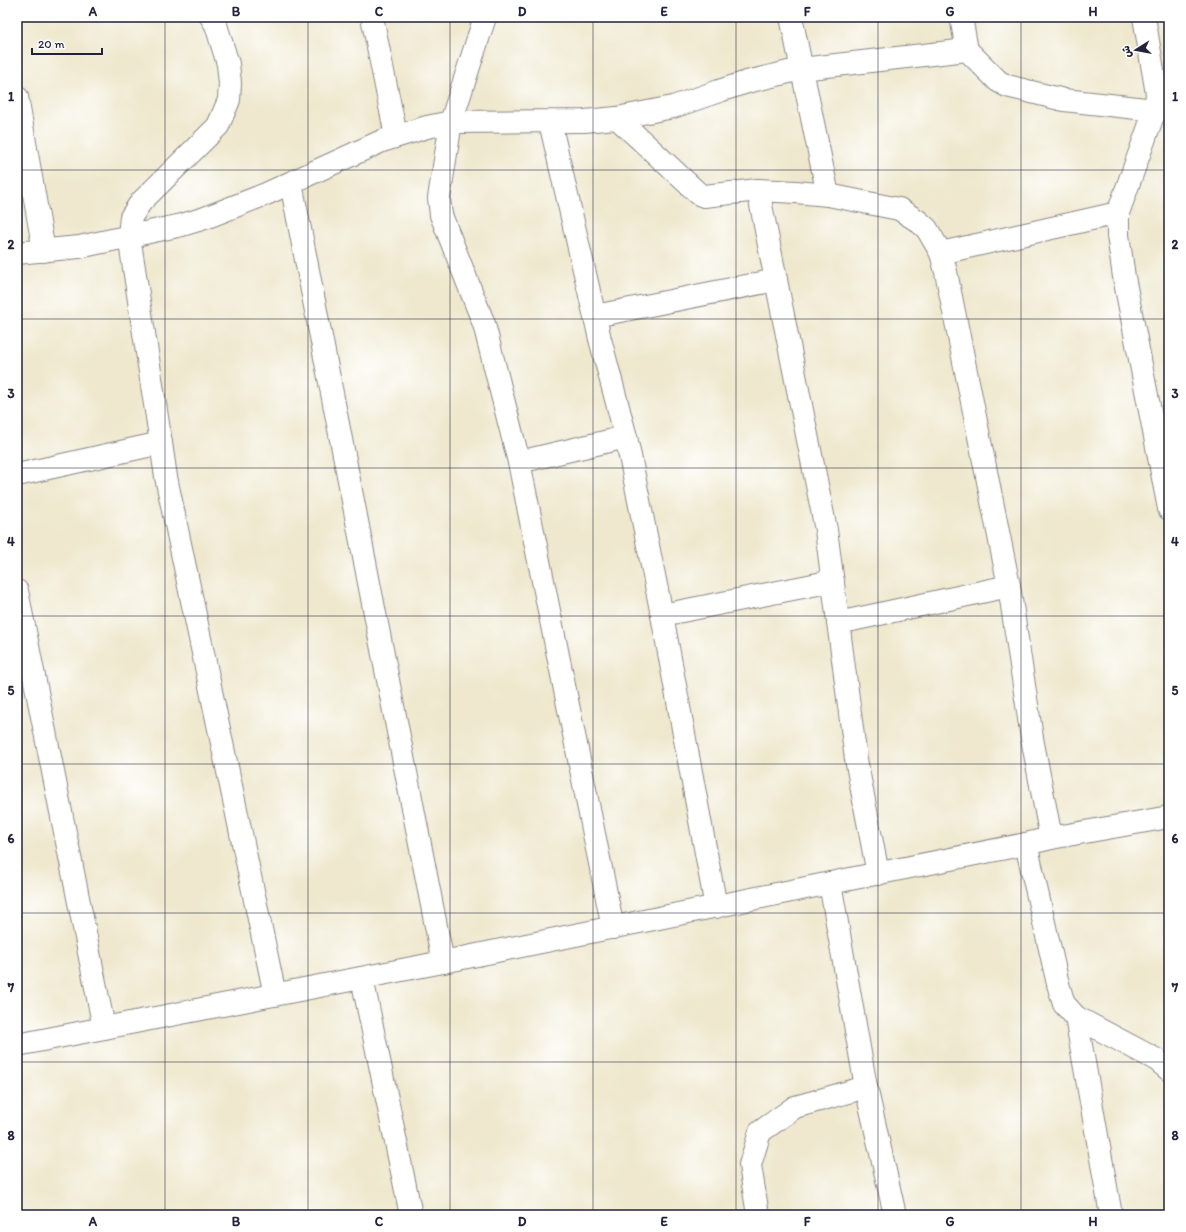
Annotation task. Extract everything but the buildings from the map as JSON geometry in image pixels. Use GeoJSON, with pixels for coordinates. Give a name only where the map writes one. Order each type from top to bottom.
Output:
{"type":"FeatureCollection","features":[{"type":"Feature","properties":{"kind":"street"},"geometry":{"type":"LineString","coordinates":[[211,17],[216,25],[228,64],[230,83],[229,100],[218,126],[141,202],[135,210],[131,217],[129,236],[166,477],[275,995]]}},
{"type":"Feature","properties":{"kind":"street"},"geometry":{"type":"LineString","coordinates":[[372,17],[396,136]]}},
{"type":"Feature","properties":{"kind":"street"},"geometry":{"type":"LineString","coordinates":[[485,17],[451,122],[439,198],[441,215],[484,324],[519,462],[613,928]]}},
{"type":"Feature","properties":{"kind":"street"},"geometry":{"type":"LineString","coordinates":[[790,17],[828,195]]}},
{"type":"Feature","properties":{"kind":"street"},"geometry":{"type":"LineString","coordinates":[[961,17],[967,50],[998,81],[1007,86],[1064,100],[1162,109]]}},
{"type":"Feature","properties":{"kind":"street"},"geometry":{"type":"LineString","coordinates":[[1144,17],[1157,94],[1162,109],[1118,213],[1118,235],[1124,277],[1169,509]]}},
{"type":"Feature","properties":{"kind":"street"},"geometry":{"type":"LineString","coordinates":[[17,253],[80,247],[182,225],[205,218],[266,194],[382,141],[427,127],[451,122],[550,122],[617,118],[673,107],[747,82],[802,69],[967,50]]}},
{"type":"Feature","properties":{"kind":"street"},"geometry":{"type":"LineString","coordinates":[[17,97],[44,251]]}},
{"type":"Feature","properties":{"kind":"street"},"geometry":{"type":"LineString","coordinates":[[617,118],[699,194],[709,196],[758,190],[828,195],[899,209],[918,221],[926,229],[941,253],[1009,586],[1032,738],[1051,838]]}},
{"type":"Feature","properties":{"kind":"street"},"geometry":{"type":"LineString","coordinates":[[550,122],[595,316],[626,437],[662,615],[716,907]]}},
{"type":"Feature","properties":{"kind":"street"},"geometry":{"type":"LineString","coordinates":[[290,183],[336,409],[443,962]]}},
{"type":"Feature","properties":{"kind":"street"},"geometry":{"type":"LineString","coordinates":[[758,190],[826,530],[856,760],[878,874]]}},
{"type":"Feature","properties":{"kind":"street"},"geometry":{"type":"LineString","coordinates":[[941,253],[1118,213]]}},
{"type":"Feature","properties":{"kind":"street"},"geometry":{"type":"LineString","coordinates":[[595,316],[776,280]]}},
{"type":"Feature","properties":{"kind":"street"},"geometry":{"type":"LineString","coordinates":[[519,462],[626,437]]}},
{"type":"Feature","properties":{"kind":"street"},"geometry":{"type":"LineString","coordinates":[[17,475],[161,443]]}},
{"type":"Feature","properties":{"kind":"street"},"geometry":{"type":"LineString","coordinates":[[662,615],[832,581]]}},
{"type":"Feature","properties":{"kind":"street"},"geometry":{"type":"LineString","coordinates":[[838,623],[1009,586]]}},
{"type":"Feature","properties":{"kind":"street"},"geometry":{"type":"LineString","coordinates":[[17,591],[104,1028]]}},
{"type":"Feature","properties":{"kind":"street"},"geometry":{"type":"LineString","coordinates":[[17,1046],[613,928],[1051,838],[1169,817]]}},
{"type":"Feature","properties":{"kind":"street"},"geometry":{"type":"LineString","coordinates":[[1026,844],[1058,984],[1064,1004],[1076,1017],[1157,1060],[1169,1070]]}},
{"type":"Feature","properties":{"kind":"street"},"geometry":{"type":"LineString","coordinates":[[830,883],[866,1087],[895,1215]]}},
{"type":"Feature","properties":{"kind":"street"},"geometry":{"type":"LineString","coordinates":[[362,978],[411,1215]]}},
{"type":"Feature","properties":{"kind":"street"},"geometry":{"type":"LineString","coordinates":[[1076,1017],[1111,1215]]}},
{"type":"Feature","properties":{"kind":"street"},"geometry":{"type":"LineString","coordinates":[[758,1215],[750,1165],[760,1132],[795,1107],[866,1087]]}}]}
